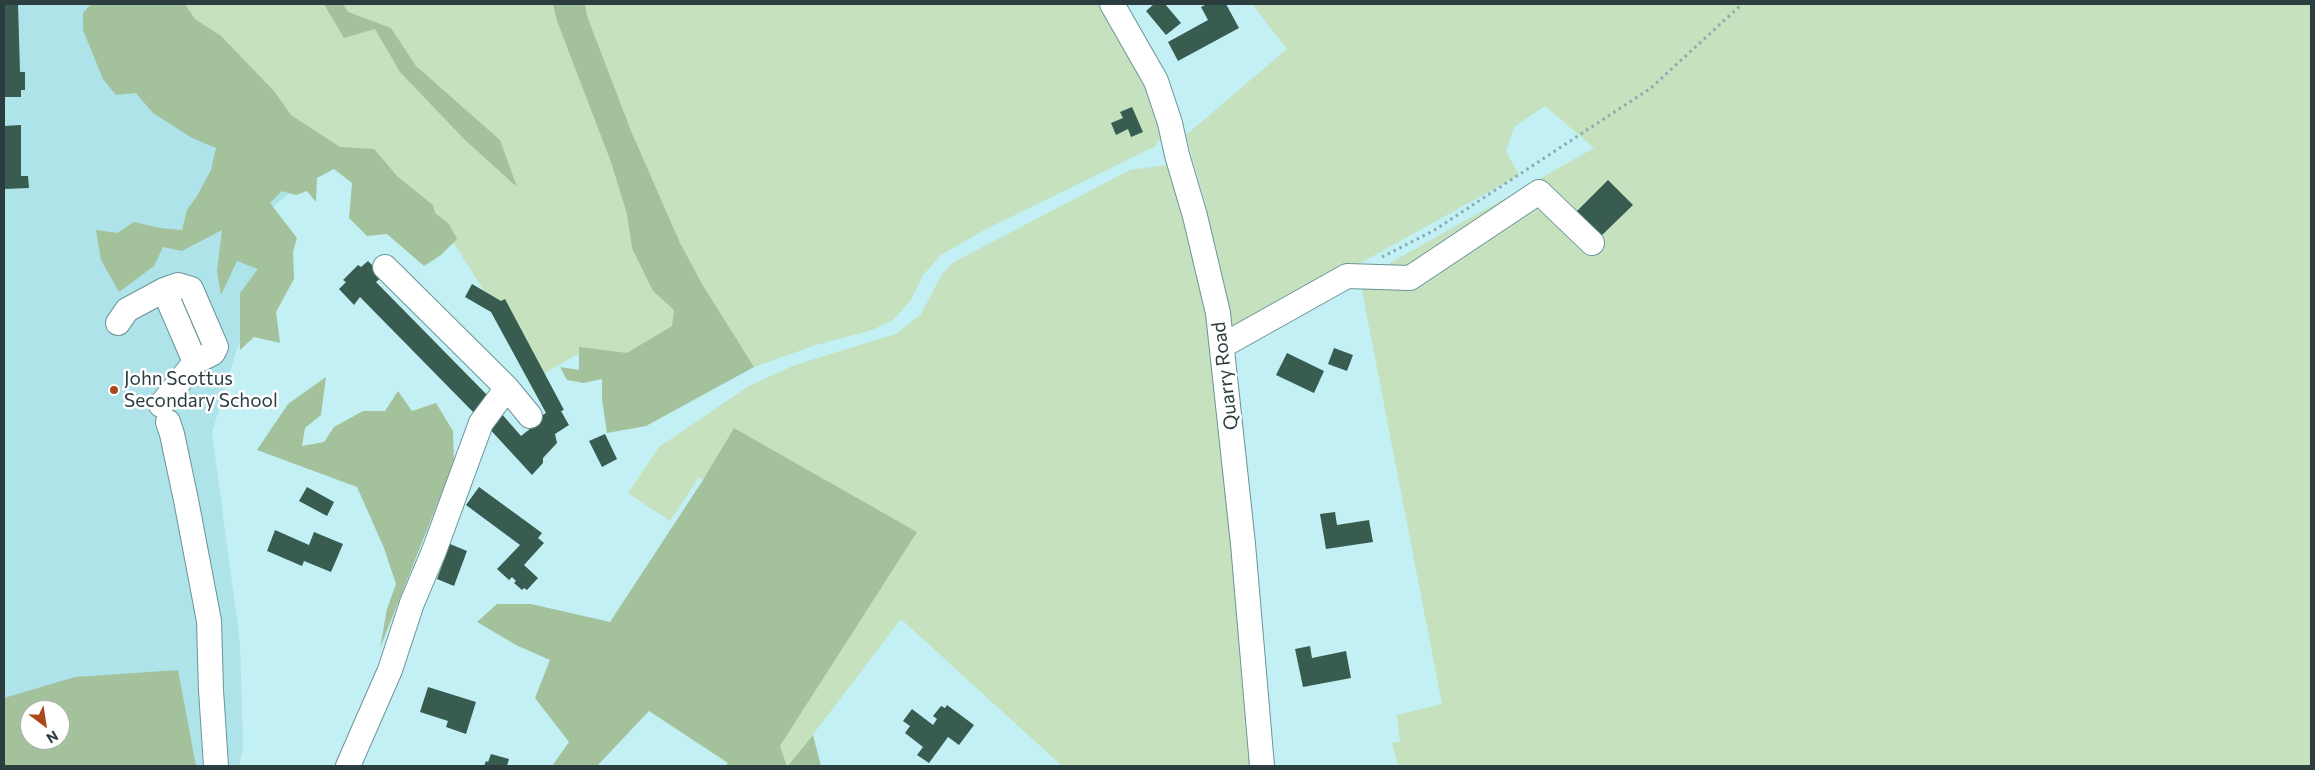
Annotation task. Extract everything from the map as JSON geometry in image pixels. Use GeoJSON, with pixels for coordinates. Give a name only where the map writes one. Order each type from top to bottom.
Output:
{"type":"FeatureCollection","features":[{"type":"Feature","properties":{"kind":"street","name":"Quarry Road"},"geometry":{"type":"LineString","coordinates":[[1112,4],[1156,81],[1170,123],[1177,155],[1195,216],[1218,313],[1243,544],[1262,766]]}},
{"type":"Feature","properties":{"kind":"street"},"geometry":{"type":"LineString","coordinates":[[1222,346],[1347,276],[1410,278],[1539,192],[1592,243]]}},
{"type":"Feature","properties":{"kind":"street"},"geometry":{"type":"LineString","coordinates":[[386,267],[507,388],[530,416]]}},
{"type":"Feature","properties":{"kind":"street"},"geometry":{"type":"LineString","coordinates":[[118,323],[127,310],[178,284],[190,289],[216,347],[213,353],[195,362],[164,413],[172,434],[209,621],[216,766]]}},
{"type":"Feature","properties":{"kind":"street"},"geometry":{"type":"LineString","coordinates":[[348,766],[390,670],[412,603],[434,551],[481,424],[507,388]]}},
{"type":"Feature","properties":{"kind":"path"},"geometry":{"type":"LineString","coordinates":[[1379,259],[1433,231],[1651,88],[1742,4]]}},
{"type":"Feature","properties":{"kind":"shaded area","name":"John Scottus Secondary School"},"geometry":{"type":"Polygon","coordinates":[[[4,4],[175,4],[328,159],[270,210],[291,278],[237,348],[212,433],[240,643],[243,746],[239,766],[4,766],[4,4]]]}},
{"type":"Feature","properties":{"kind":"green space"},"geometry":{"type":"Polygon","coordinates":[[[91,4],[185,4],[195,19],[221,36],[274,91],[291,115],[340,147],[374,149],[398,177],[433,205],[435,213],[449,224],[457,239],[441,255],[424,266],[387,234],[367,236],[349,218],[352,183],[334,169],[317,178],[316,202],[307,191],[296,195],[282,191],[270,203],[297,238],[293,252],[294,279],[276,312],[280,343],[254,337],[240,350],[240,293],[258,269],[237,261],[221,295],[217,271],[222,230],[182,251],[163,247],[154,266],[119,292],[101,260],[96,230],[117,233],[134,222],[160,228],[182,230],[187,210],[211,170],[216,148],[192,138],[153,113],[136,93],[116,95],[103,79],[83,30],[83,13],[91,4]]]}},
{"type":"Feature","properties":{"kind":"green space"},"geometry":{"type":"Polygon","coordinates":[[[175,4],[1104,4],[1156,100],[1165,133],[1154,147],[984,230],[941,255],[923,275],[911,300],[893,320],[872,330],[816,345],[754,367],[692,297],[676,310],[674,327],[628,355],[595,359],[576,355],[543,374],[522,350],[453,242],[354,181],[175,4]]]}},
{"type":"Feature","properties":{"kind":"green space"},"geometry":{"type":"Polygon","coordinates":[[[324,4],[343,4],[348,12],[391,28],[416,66],[500,140],[517,187],[465,140],[400,72],[375,29],[344,38],[324,4]]]}},
{"type":"Feature","properties":{"kind":"green space"},"geometry":{"type":"Polygon","coordinates":[[[553,4],[585,4],[587,16],[631,131],[680,243],[702,284],[754,367],[646,426],[607,433],[602,399],[602,379],[584,383],[567,380],[560,367],[579,370],[579,347],[627,353],[672,326],[674,310],[653,291],[632,248],[627,214],[611,162],[557,21],[553,4]]]}},
{"type":"Feature","properties":{"kind":"green space"},"geometry":{"type":"Polygon","coordinates":[[[1252,4],[2311,4],[2311,766],[1398,766],[1392,743],[1400,741],[1397,715],[1442,704],[1360,280],[1594,148],[1545,106],[1514,127],[1506,151],[1519,175],[1229,336],[1206,206],[1186,135],[1287,49],[1252,4]]]}},
{"type":"Feature","properties":{"kind":"green space"},"geometry":{"type":"Polygon","coordinates":[[[1166,165],[1176,172],[1208,293],[1254,766],[1062,766],[901,619],[787,766],[780,746],[917,532],[734,428],[703,480],[699,477],[670,521],[628,493],[659,447],[749,386],[795,365],[896,334],[921,314],[942,274],[954,262],[1130,170],[1166,165]]]}},
{"type":"Feature","properties":{"kind":"green space"},"geometry":{"type":"Polygon","coordinates":[[[326,377],[321,415],[305,428],[302,446],[324,442],[334,427],[363,411],[385,411],[398,391],[412,411],[436,403],[453,431],[454,462],[380,648],[387,609],[396,584],[384,548],[357,487],[257,450],[288,404],[326,377]]]}},
{"type":"Feature","properties":{"kind":"green space"},"geometry":{"type":"Polygon","coordinates":[[[734,428],[917,532],[780,746],[787,766],[726,766],[728,763],[649,711],[597,766],[552,766],[569,742],[535,698],[550,660],[516,645],[477,622],[497,604],[531,604],[610,622],[703,480],[734,428]]]}},
{"type":"Feature","properties":{"kind":"green space"},"geometry":{"type":"Polygon","coordinates":[[[178,670],[196,766],[4,766],[4,698],[75,677],[178,670]]]}},
{"type":"Feature","properties":{"kind":"green space"},"geometry":{"type":"Polygon","coordinates":[[[813,735],[821,766],[788,766],[813,735]]]}},
{"type":"Feature","properties":{"kind":"building"},"geometry":{"type":"Polygon","coordinates":[[[4,4],[18,4],[20,72],[25,72],[25,90],[21,90],[21,97],[4,97],[4,4]]]}},
{"type":"Feature","properties":{"kind":"building"},"geometry":{"type":"Polygon","coordinates":[[[1154,4],[1165,4],[1181,23],[1166,35],[1146,11],[1154,4]]]}},
{"type":"Feature","properties":{"kind":"building"},"geometry":{"type":"Polygon","coordinates":[[[1207,4],[1226,4],[1239,28],[1178,61],[1168,42],[1208,20],[1201,7],[1207,4]]]}},
{"type":"Feature","properties":{"kind":"building"},"geometry":{"type":"Polygon","coordinates":[[[1132,107],[1143,132],[1131,137],[1128,129],[1116,135],[1111,123],[1123,118],[1120,112],[1132,107]]]}},
{"type":"Feature","properties":{"kind":"building"},"geometry":{"type":"Polygon","coordinates":[[[21,125],[21,176],[28,176],[29,188],[4,189],[4,126],[21,125]]]}},
{"type":"Feature","properties":{"kind":"building"},"geometry":{"type":"Polygon","coordinates":[[[1608,180],[1633,205],[1600,237],[1576,212],[1608,180]]]}},
{"type":"Feature","properties":{"kind":"building"},"geometry":{"type":"Polygon","coordinates":[[[368,261],[383,276],[376,282],[491,399],[475,414],[360,297],[354,305],[339,289],[346,282],[343,280],[358,265],[361,267],[368,261]]]}},
{"type":"Feature","properties":{"kind":"building"},"geometry":{"type":"Polygon","coordinates":[[[472,284],[501,301],[505,299],[564,410],[561,411],[569,425],[555,434],[557,443],[543,458],[543,463],[532,475],[486,425],[500,412],[521,436],[535,425],[533,421],[546,413],[491,312],[465,297],[472,284]]]}},
{"type":"Feature","properties":{"kind":"building"},"geometry":{"type":"Polygon","coordinates":[[[1334,348],[1353,355],[1347,371],[1328,364],[1334,348]]]}},
{"type":"Feature","properties":{"kind":"building"},"geometry":{"type":"Polygon","coordinates":[[[1287,353],[1324,371],[1314,393],[1276,375],[1287,353]]]}},
{"type":"Feature","properties":{"kind":"building"},"geometry":{"type":"Polygon","coordinates":[[[605,434],[617,459],[602,467],[589,441],[605,434]]]}},
{"type":"Feature","properties":{"kind":"building"},"geometry":{"type":"Polygon","coordinates":[[[307,487],[334,502],[327,516],[299,501],[307,487]]]}},
{"type":"Feature","properties":{"kind":"building"},"geometry":{"type":"Polygon","coordinates":[[[479,487],[542,533],[538,538],[544,543],[524,565],[538,578],[527,590],[524,588],[522,590],[514,583],[516,581],[512,577],[509,580],[497,569],[520,545],[466,505],[479,487]]]}},
{"type":"Feature","properties":{"kind":"building"},"geometry":{"type":"Polygon","coordinates":[[[1335,512],[1337,525],[1369,520],[1373,542],[1326,549],[1320,514],[1335,512]]]}},
{"type":"Feature","properties":{"kind":"building"},"geometry":{"type":"Polygon","coordinates":[[[275,530],[309,545],[314,532],[343,544],[331,572],[304,561],[302,566],[267,551],[275,530]]]}},
{"type":"Feature","properties":{"kind":"building"},"geometry":{"type":"Polygon","coordinates":[[[450,544],[467,551],[454,586],[437,579],[450,544]]]}},
{"type":"Feature","properties":{"kind":"building"},"geometry":{"type":"Polygon","coordinates":[[[1310,646],[1312,658],[1346,651],[1351,678],[1303,687],[1295,649],[1310,646]]]}},
{"type":"Feature","properties":{"kind":"building"},"geometry":{"type":"Polygon","coordinates":[[[428,687],[476,702],[466,734],[446,727],[448,721],[420,712],[428,687]]]}},
{"type":"Feature","properties":{"kind":"building"},"geometry":{"type":"Polygon","coordinates":[[[947,705],[974,725],[959,745],[948,737],[929,763],[917,755],[923,747],[905,733],[910,726],[903,721],[912,709],[933,725],[937,719],[933,716],[941,706],[945,708],[947,705]]]}},
{"type":"Feature","properties":{"kind":"building"},"geometry":{"type":"Polygon","coordinates":[[[491,754],[509,759],[507,766],[484,766],[491,754]]]}},
{"type":"Feature","properties":{"kind":"place","name":"John Scottus Secondary School"},"geometry":{"type":"Point","coordinates":[114,390]}}]}
